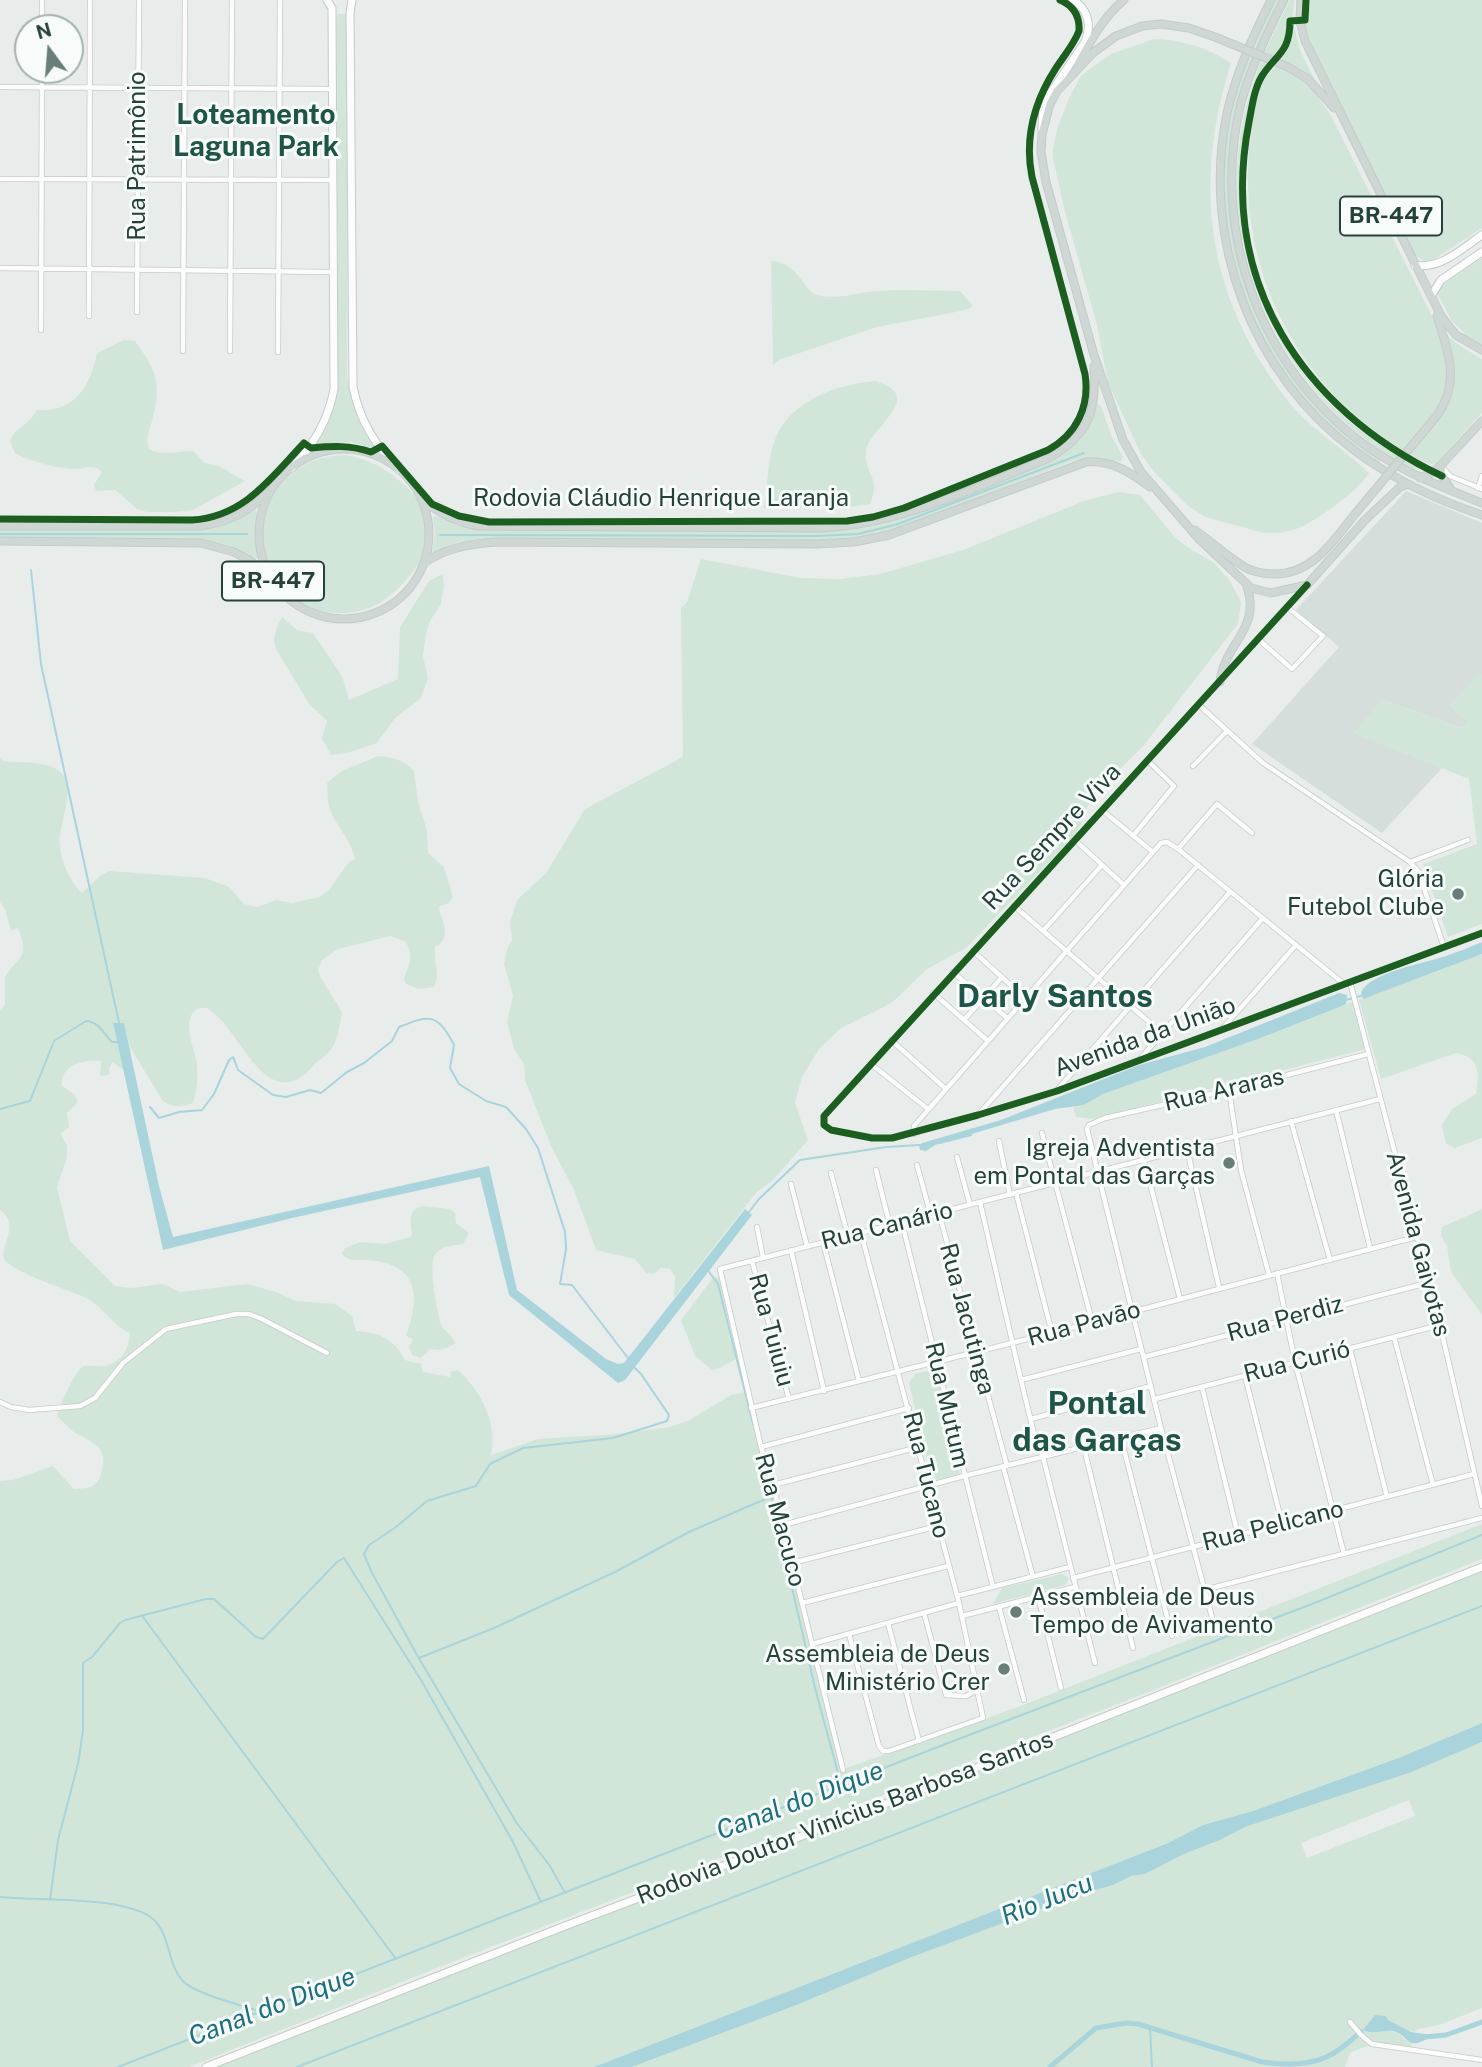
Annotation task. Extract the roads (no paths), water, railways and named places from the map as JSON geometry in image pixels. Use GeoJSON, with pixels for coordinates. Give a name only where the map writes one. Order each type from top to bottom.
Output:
{"type":"FeatureCollection","features":[{"type":"Feature","properties":{"kind":"main road"},"geometry":{"type":"LineString","coordinates":[[292,468],[320,432],[331,404],[334,374],[332,8],[327,0]]}},
{"type":"Feature","properties":{"kind":"main road"},"geometry":{"type":"LineString","coordinates":[[352,0],[349,66],[351,370],[354,396],[362,420],[378,447],[399,470]]}},
{"type":"Feature","properties":{"kind":"main road"},"geometry":{"type":"LineString","coordinates":[[1042,132],[1043,104],[1086,42],[1088,34],[1087,16],[1073,0]]}},
{"type":"Feature","properties":{"kind":"main road","name":"BR-447"},"geometry":{"type":"LineString","coordinates":[[1074,73],[1091,41],[1124,0]]}},
{"type":"Feature","properties":{"kind":"main road"},"geometry":{"type":"LineString","coordinates":[[1271,0],[1238,75],[1223,141],[1221,208],[1233,275],[1258,337],[1295,394],[1323,424],[1353,450],[1408,484],[1482,515]]}},
{"type":"Feature","properties":{"kind":"main road"},"geometry":{"type":"LineString","coordinates":[[1284,0],[1253,66],[1236,130],[1232,168],[1233,208],[1244,272],[1257,309],[1275,344],[1313,397],[1360,441],[1420,478],[1482,503]]}},
{"type":"Feature","properties":{"kind":"main road"},"geometry":{"type":"LineString","coordinates":[[1301,0],[1300,21],[1305,41],[1351,135]]}},
{"type":"Feature","properties":{"kind":"main road","name":"BR-447"},"geometry":{"type":"LineString","coordinates":[[1183,521],[1244,567],[1280,574],[1300,569],[1318,558],[1430,424],[1447,399],[1451,372],[1448,352],[1431,296],[1351,135],[1322,93],[1308,79],[1288,67],[1215,37],[1180,26],[1161,24],[1142,26],[1116,36],[1100,47],[1074,73],[1053,98],[1042,132],[1041,152],[1046,182],[1094,355],[1127,450],[1159,494],[1183,521],[1245,583]]}},
{"type":"Feature","properties":{"kind":"main road"},"geometry":{"type":"LineString","coordinates":[[1415,265],[1437,264],[1482,235]]}},
{"type":"Feature","properties":{"kind":"main road"},"geometry":{"type":"LineString","coordinates":[[1482,252],[1441,280],[1431,296],[1449,328],[1460,338],[1482,350]]}},
{"type":"Feature","properties":{"kind":"main road","name":"Rodovia Cláudio Henrique Laranja"},"geometry":{"type":"LineString","coordinates":[[421,499],[440,514],[477,526],[818,528],[870,523],[933,503],[1038,462],[1070,444],[1085,425],[1094,405],[1094,355]]}},
{"type":"Feature","properties":{"kind":"main road"},"geometry":{"type":"LineString","coordinates":[[1420,478],[1443,463],[1482,421]]}},
{"type":"Feature","properties":{"kind":"main road","name":"BR-447"},"geometry":{"type":"LineString","coordinates":[[0,526],[208,525],[248,510],[292,468],[321,453],[346,450],[378,457],[408,479],[421,499],[429,534],[423,564],[412,584],[398,599],[377,612],[353,618],[328,618],[312,613],[291,601],[256,565],[209,544],[0,541]]}},
{"type":"Feature","properties":{"kind":"main road","name":"Rodovia Cláudio Henrique Laranja"},"geometry":{"type":"LineString","coordinates":[[423,564],[437,555],[457,548],[486,543],[854,542],[906,529],[1086,461],[1120,467],[1159,494]]}},
{"type":"Feature","properties":{"kind":"main road"},"geometry":{"type":"LineString","coordinates":[[1443,463],[1441,474],[1451,490]]}},
{"type":"Feature","properties":{"kind":"main road","name":"Rua Sempre Viva"},"geometry":{"type":"LineString","coordinates":[[1307,585],[1365,520],[1400,487],[1408,484]]}},
{"type":"Feature","properties":{"kind":"main road","name":"BR-447"},"geometry":{"type":"LineString","coordinates":[[274,583],[263,562],[259,530],[264,506],[275,485]]}},
{"type":"Feature","properties":{"kind":"main road"},"geometry":{"type":"LineString","coordinates":[[1245,583],[1251,588],[1270,593],[1307,585]]}},
{"type":"Feature","properties":{"kind":"main road"},"geometry":{"type":"LineString","coordinates":[[1220,682],[1223,665],[1244,632],[1251,612],[1251,601],[1245,583]]}},
{"type":"Feature","properties":{"kind":"main road","name":"Rodovia Doutor Vinícius Barbosa Santos"},"geometry":{"type":"LineString","coordinates":[[206,2067],[857,1815],[1482,1567]]}},
{"type":"Feature","properties":{"kind":"street"},"geometry":{"type":"LineString","coordinates":[[89,316],[90,0]]}},
{"type":"Feature","properties":{"kind":"street","name":"Rua Patrimônio"},"geometry":{"type":"LineString","coordinates":[[137,312],[139,0]]}},
{"type":"Feature","properties":{"kind":"street"},"geometry":{"type":"LineString","coordinates":[[183,351],[185,0]]}},
{"type":"Feature","properties":{"kind":"street"},"geometry":{"type":"LineString","coordinates":[[230,351],[232,0]]}},
{"type":"Feature","properties":{"kind":"street"},"geometry":{"type":"LineString","coordinates":[[278,352],[280,0]]}},
{"type":"Feature","properties":{"kind":"street"},"geometry":{"type":"LineString","coordinates":[[41,330],[42,84]]}},
{"type":"Feature","properties":{"kind":"street"},"geometry":{"type":"LineString","coordinates":[[0,88],[332,89]]}},
{"type":"Feature","properties":{"kind":"street"},"geometry":{"type":"LineString","coordinates":[[0,179],[332,180]]}},
{"type":"Feature","properties":{"kind":"street"},"geometry":{"type":"LineString","coordinates":[[0,268],[332,272]]}},
{"type":"Feature","properties":{"kind":"street"},"geometry":{"type":"LineString","coordinates":[[1443,463],[1450,476],[1480,489],[1482,476]]}},
{"type":"Feature","properties":{"kind":"street","name":"Rua Sempre Viva"},"geometry":{"type":"LineString","coordinates":[[824,1116],[933,993],[1076,841],[1307,585]]}},
{"type":"Feature","properties":{"kind":"street"},"geometry":{"type":"LineString","coordinates":[[1258,639],[1292,669],[1324,636],[1287,607]]}},
{"type":"Feature","properties":{"kind":"street"},"geometry":{"type":"LineString","coordinates":[[1199,705],[1244,748],[1410,862],[1418,871],[1444,947]]}},
{"type":"Feature","properties":{"kind":"street"},"geometry":{"type":"LineString","coordinates":[[1193,766],[1227,731]]}},
{"type":"Feature","properties":{"kind":"street"},"geometry":{"type":"LineString","coordinates":[[1133,836],[1174,786],[1148,761]]}},
{"type":"Feature","properties":{"kind":"street"},"geometry":{"type":"LineString","coordinates":[[1178,849],[1217,804],[1252,833]]}},
{"type":"Feature","properties":{"kind":"street"},"geometry":{"type":"LineString","coordinates":[[1103,811],[1153,852]]}},
{"type":"Feature","properties":{"kind":"street"},"geometry":{"type":"LineString","coordinates":[[1410,862],[1468,840]]}},
{"type":"Feature","properties":{"kind":"street"},"geometry":{"type":"LineString","coordinates":[[1076,841],[1124,885]]}},
{"type":"Feature","properties":{"kind":"street"},"geometry":{"type":"LineString","coordinates":[[914,1134],[914,1126],[987,1040],[1164,842],[1178,849],[1344,984]]}},
{"type":"Feature","properties":{"kind":"street"},"geometry":{"type":"LineString","coordinates":[[1043,931],[1102,865]]}},
{"type":"Feature","properties":{"kind":"street"},"geometry":{"type":"LineString","coordinates":[[978,1115],[1198,865]]}},
{"type":"Feature","properties":{"kind":"street"},"geometry":{"type":"LineString","coordinates":[[1057,1091],[1230,892]]}},
{"type":"Feature","properties":{"kind":"street"},"geometry":{"type":"LineString","coordinates":[[1014,906],[1162,1033]]}},
{"type":"Feature","properties":{"kind":"street"},"geometry":{"type":"LineString","coordinates":[[1139,1059],[1263,918]]}},
{"type":"Feature","properties":{"kind":"street","name":"Avenida da União"},"geometry":{"type":"LineString","coordinates":[[824,1116],[824,1125],[831,1130],[872,1138],[896,1138],[914,1134],[1057,1091],[1482,933]]}},
{"type":"Feature","properties":{"kind":"street"},"geometry":{"type":"LineString","coordinates":[[1223,1029],[1296,945]]}},
{"type":"Feature","properties":{"kind":"street"},"geometry":{"type":"LineString","coordinates":[[973,951],[1026,998]]}},
{"type":"Feature","properties":{"kind":"street"},"geometry":{"type":"LineString","coordinates":[[953,972],[1007,1018]]}},
{"type":"Feature","properties":{"kind":"street"},"geometry":{"type":"LineString","coordinates":[[964,1020],[1002,977]]}},
{"type":"Feature","properties":{"kind":"street","name":"Avenida Gaivotas"},"geometry":{"type":"LineString","coordinates":[[1350,982],[1440,1325],[1482,1506]]}},
{"type":"Feature","properties":{"kind":"street"},"geometry":{"type":"LineString","coordinates":[[933,993],[987,1040]]}},
{"type":"Feature","properties":{"kind":"street"},"geometry":{"type":"LineString","coordinates":[[891,1040],[946,1089]]}},
{"type":"Feature","properties":{"kind":"street","name":"Rua Araras"},"geometry":{"type":"LineString","coordinates":[[1097,1172],[1086,1133],[1089,1125],[1105,1118],[1229,1090],[1368,1054]]}},
{"type":"Feature","properties":{"kind":"street"},"geometry":{"type":"LineString","coordinates":[[871,1064],[928,1109]]}},
{"type":"Feature","properties":{"kind":"street"},"geometry":{"type":"LineString","coordinates":[[1229,1090],[1241,1170],[1269,1275]]}},
{"type":"Feature","properties":{"kind":"street","name":"Rua Canário"},"geometry":{"type":"LineString","coordinates":[[720,1269],[1380,1099]]}},
{"type":"Feature","properties":{"kind":"street"},"geometry":{"type":"LineString","coordinates":[[1335,1110],[1370,1248]]}},
{"type":"Feature","properties":{"kind":"street"},"geometry":{"type":"LineString","coordinates":[[1291,1121],[1330,1259]]}},
{"type":"Feature","properties":{"kind":"street"},"geometry":{"type":"LineString","coordinates":[[1042,1133],[1093,1322]]}},
{"type":"Feature","properties":{"kind":"street"},"geometry":{"type":"LineString","coordinates":[[999,1142],[1052,1333]]}},
{"type":"Feature","properties":{"kind":"street"},"geometry":{"type":"LineString","coordinates":[[1187,1149],[1219,1287]]}},
{"type":"Feature","properties":{"kind":"street"},"geometry":{"type":"LineString","coordinates":[[957,1157],[970,1205]]}},
{"type":"Feature","properties":{"kind":"street"},"geometry":{"type":"LineString","coordinates":[[1144,1160],[1180,1299]]}},
{"type":"Feature","properties":{"kind":"street"},"geometry":{"type":"LineString","coordinates":[[917,1165],[931,1216]]}},
{"type":"Feature","properties":{"kind":"street"},"geometry":{"type":"LineString","coordinates":[[876,1170],[890,1226]]}},
{"type":"Feature","properties":{"kind":"street"},"geometry":{"type":"LineString","coordinates":[[1097,1172],[1213,1621]]}},
{"type":"Feature","properties":{"kind":"street"},"geometry":{"type":"LineString","coordinates":[[831,1173],[848,1236]]}},
{"type":"Feature","properties":{"kind":"street"},"geometry":{"type":"LineString","coordinates":[[791,1184],[807,1246]]}},
{"type":"Feature","properties":{"kind":"street"},"geometry":{"type":"LineString","coordinates":[[981,1202],[1021,1380],[1095,1663]]}},
{"type":"Feature","properties":{"kind":"street","name":"Rua Jacutinga"},"geometry":{"type":"LineString","coordinates":[[939,1213],[1033,1577]]}},
{"type":"Feature","properties":{"kind":"street","name":"Rua Mutum"},"geometry":{"type":"LineString","coordinates":[[902,1223],[993,1587]]}},
{"type":"Feature","properties":{"kind":"street"},"geometry":{"type":"LineString","coordinates":[[757,1227],[764,1258]]}},
{"type":"Feature","properties":{"kind":"street","name":"Rua Tucano"},"geometry":{"type":"LineString","coordinates":[[861,1233],[959,1603],[983,1718],[919,1741]]}},
{"type":"Feature","properties":{"kind":"street","name":"Rua Pavão"},"geometry":{"type":"LineString","coordinates":[[751,1408],[1052,1333],[1416,1237]]}},
{"type":"Feature","properties":{"kind":"street"},"geometry":{"type":"LineString","coordinates":[[823,1242],[859,1381]]}},
{"type":"Feature","properties":{"kind":"street"},"geometry":{"type":"LineString","coordinates":[[791,1250],[824,1391]]}},
{"type":"Feature","properties":{"kind":"street","name":"Rua Tuiuiu"},"geometry":{"type":"LineString","coordinates":[[752,1261],[789,1399]]}},
{"type":"Feature","properties":{"kind":"street","name":"Rua Macuco"},"geometry":{"type":"LineString","coordinates":[[720,1269],[751,1408],[773,1485],[843,1770]]}},
{"type":"Feature","properties":{"kind":"street"},"geometry":{"type":"LineString","coordinates":[[1277,1273],[1295,1362],[1344,1554]]}},
{"type":"Feature","properties":{"kind":"street","name":"Rua Perdiz"},"geometry":{"type":"LineString","coordinates":[[1144,1357],[1427,1283]]}},
{"type":"Feature","properties":{"kind":"street"},"geometry":{"type":"LineString","coordinates":[[0,1402],[29,1410],[58,1410],[80,1406],[95,1398],[123,1363],[166,1329],[236,1314],[249,1314],[262,1319],[327,1353]]}},
{"type":"Feature","properties":{"kind":"street","name":"Rua Curió"},"geometry":{"type":"LineString","coordinates":[[1155,1399],[1440,1325]]}},
{"type":"Feature","properties":{"kind":"street"},"geometry":{"type":"LineString","coordinates":[[1394,1337],[1433,1485]]}},
{"type":"Feature","properties":{"kind":"street"},"geometry":{"type":"LineString","coordinates":[[1021,1380],[1141,1349]]}},
{"type":"Feature","properties":{"kind":"street"},"geometry":{"type":"LineString","coordinates":[[1350,1349],[1387,1497]]}},
{"type":"Feature","properties":{"kind":"street"},"geometry":{"type":"LineString","coordinates":[[1245,1376],[1282,1523]]}},
{"type":"Feature","properties":{"kind":"street"},"geometry":{"type":"LineString","coordinates":[[1031,1419],[1151,1387]]}},
{"type":"Feature","properties":{"kind":"street"},"geometry":{"type":"LineString","coordinates":[[1202,1387],[1238,1535]]}},
{"type":"Feature","properties":{"kind":"street"},"geometry":{"type":"LineString","coordinates":[[761,1447],[909,1408]]}},
{"type":"Feature","properties":{"kind":"street"},"geometry":{"type":"LineString","coordinates":[[783,1525],[1161,1427]]}},
{"type":"Feature","properties":{"kind":"street"},"geometry":{"type":"LineString","coordinates":[[1121,1438],[1172,1636]]}},
{"type":"Feature","properties":{"kind":"street"},"geometry":{"type":"LineString","coordinates":[[773,1485],[919,1447]]}},
{"type":"Feature","properties":{"kind":"street"},"geometry":{"type":"LineString","coordinates":[[1084,1448],[1133,1648]]}},
{"type":"Feature","properties":{"kind":"street","name":"Rua Pelicano"},"geometry":{"type":"LineString","coordinates":[[1073,1578],[1474,1474]]}},
{"type":"Feature","properties":{"kind":"street"},"geometry":{"type":"LineString","coordinates":[[1204,1590],[1482,1518]]}},
{"type":"Feature","properties":{"kind":"street"},"geometry":{"type":"LineString","coordinates":[[792,1563],[939,1526]]}},
{"type":"Feature","properties":{"kind":"street"},"geometry":{"type":"LineString","coordinates":[[802,1603],[948,1566]]}},
{"type":"Feature","properties":{"kind":"street"},"geometry":{"type":"LineString","coordinates":[[957,1596],[1070,1567]]}},
{"type":"Feature","properties":{"kind":"street"},"geometry":{"type":"LineString","coordinates":[[962,1616],[1075,1587]]}},
{"type":"Feature","properties":{"kind":"street"},"geometry":{"type":"LineString","coordinates":[[1038,1596],[1061,1688]]}},
{"type":"Feature","properties":{"kind":"street"},"geometry":{"type":"LineString","coordinates":[[813,1644],[959,1603]]}},
{"type":"Feature","properties":{"kind":"street"},"geometry":{"type":"LineString","coordinates":[[999,1606],[1024,1700]]}},
{"type":"Feature","properties":{"kind":"street"},"geometry":{"type":"LineString","coordinates":[[924,1613],[946,1695],[966,1696],[977,1690]]}},
{"type":"Feature","properties":{"kind":"street"},"geometry":{"type":"LineString","coordinates":[[849,1634],[878,1746],[883,1751],[889,1751],[919,1741],[887,1623]]}},
{"type":"Feature","properties":{"kind":"street"},"geometry":{"type":"LineString","coordinates":[[1350,2022],[1367,2041],[1376,2045],[1482,2060]]}},
{"type":"Feature","properties":{"kind":"water"},"geometry":{"type":"Polygon","coordinates":[[[1482,942],[1482,954],[1363,999],[1361,992],[1376,979],[1482,942]]]}},
{"type":"Feature","properties":{"kind":"water"},"geometry":{"type":"Polygon","coordinates":[[[1339,993],[1347,995],[1346,1004],[1342,1006],[1103,1094],[1084,1105],[1055,1109],[935,1145],[926,1151],[920,1150],[922,1143],[1001,1120],[1139,1065],[1205,1047],[1339,993]]]}},
{"type":"Feature","properties":{"kind":"water"},"geometry":{"type":"Polygon","coordinates":[[[113,1023],[124,1023],[159,1186],[173,1237],[489,1166],[517,1290],[606,1359],[618,1364],[624,1363],[745,1209],[752,1215],[625,1380],[618,1383],[509,1295],[480,1177],[292,1218],[163,1250],[113,1023]]]}},
{"type":"Feature","properties":{"kind":"water","name":"Rio Jucu"},"geometry":{"type":"Polygon","coordinates":[[[1482,1723],[1482,1742],[1412,1772],[1245,1827],[1145,1874],[1131,1876],[1113,1885],[912,1957],[794,2006],[632,2067],[594,2067],[1168,1843],[1203,1825],[1253,1811],[1401,1757],[1482,1723]]]}},
{"type":"Feature","properties":{"kind":"water"},"geometry":{"type":"Polygon","coordinates":[[[1375,2015],[1386,2016],[1388,2020],[1411,2032],[1433,2035],[1424,2041],[1412,2043],[1392,2031],[1363,2030],[1375,2015]]]}},
{"type":"Feature","properties":{"kind":"waterway"},"geometry":{"type":"LineString","coordinates":[[440,535],[858,534],[898,524],[1084,453]]}},
{"type":"Feature","properties":{"kind":"waterway"},"geometry":{"type":"LineString","coordinates":[[0,534],[247,534]]}},
{"type":"Feature","properties":{"kind":"waterway"},"geometry":{"type":"LineString","coordinates":[[31,570],[41,664],[119,1023]]}},
{"type":"Feature","properties":{"kind":"waterway"},"geometry":{"type":"LineString","coordinates":[[1346,1000],[1364,995]]}},
{"type":"Feature","properties":{"kind":"waterway"},"geometry":{"type":"LineString","coordinates":[[150,1107],[159,1118],[179,1112],[202,1110],[214,1094],[229,1060],[233,1057],[238,1070],[273,1095],[286,1097],[310,1090],[321,1093],[392,1041],[399,1027],[425,1019],[437,1022],[454,1045],[450,1068],[459,1084],[486,1101],[506,1107],[526,1129],[538,1148],[565,1232],[566,1249],[560,1284],[572,1285],[628,1358]]}},
{"type":"Feature","properties":{"kind":"waterway"},"geometry":{"type":"LineString","coordinates":[[0,1109],[30,1101],[54,1041],[86,1021],[97,1026],[112,1042],[119,1042]]}},
{"type":"Feature","properties":{"kind":"waterway"},"geometry":{"type":"LineString","coordinates":[[940,1143],[971,1135]]}},
{"type":"Feature","properties":{"kind":"waterway"},"geometry":{"type":"LineString","coordinates":[[749,1212],[800,1160],[886,1147],[920,1145]]}},
{"type":"Feature","properties":{"kind":"waterway"},"geometry":{"type":"LineString","coordinates":[[707,1269],[718,1284],[753,1424]]}},
{"type":"Feature","properties":{"kind":"waterway"},"geometry":{"type":"LineString","coordinates":[[565,1893],[550,1866],[516,1822],[417,1655],[364,1554],[369,1545],[427,1501],[476,1486],[490,1464],[523,1448],[613,1438],[667,1421],[669,1415],[634,1367]]}},
{"type":"Feature","properties":{"kind":"waterway"},"geometry":{"type":"LineString","coordinates":[[762,1456],[815,1688],[841,1784]]}},
{"type":"Feature","properties":{"kind":"waterway"},"geometry":{"type":"LineString","coordinates":[[419,1658],[494,1628],[615,1572],[689,1532],[770,1497]]}},
{"type":"Feature","properties":{"kind":"waterway","name":"Canal do Dique"},"geometry":{"type":"LineString","coordinates":[[118,2067],[1317,1602],[1482,1535]]}},
{"type":"Feature","properties":{"kind":"waterway"},"geometry":{"type":"LineString","coordinates":[[50,1900],[58,1840],[78,1764],[83,1731],[83,1663],[92,1657],[125,1620],[206,1599],[214,1599],[256,1637],[263,1639],[337,1562],[344,1558],[421,1680],[513,1842],[541,1902]]}},
{"type":"Feature","properties":{"kind":"waterway"},"geometry":{"type":"LineString","coordinates":[[297,2067],[1482,1606]]}},
{"type":"Feature","properties":{"kind":"waterway"},"geometry":{"type":"LineString","coordinates":[[143,1617],[396,1959]]}},
{"type":"Feature","properties":{"kind":"waterway"},"geometry":{"type":"LineString","coordinates":[[0,1897],[98,1902],[118,1905],[149,1916],[161,1930],[183,1981],[207,1994],[258,2011]]}},
{"type":"Feature","properties":{"kind":"waterway"},"geometry":{"type":"LineString","coordinates":[[1425,2037],[1446,2035],[1482,2022]]}},
{"type":"Feature","properties":{"kind":"waterway"},"geometry":{"type":"LineString","coordinates":[[1050,2067],[1096,2028],[1126,2023],[1138,2024],[1262,2062],[1280,2064],[1299,2064],[1326,2057],[1361,2032]]}},
{"type":"Feature","properties":{"kind":"waterway"},"geometry":{"type":"LineString","coordinates":[[1150,2028],[1152,2067]]}},
{"type":"Feature","properties":{"kind":"place","name":"Glória Futebol Clube"},"geometry":{"type":"Point","coordinates":[1458,894]}},
{"type":"Feature","properties":{"kind":"place","name":"Igreja Adventista em Pontal das Garças"},"geometry":{"type":"Point","coordinates":[1229,1163]}},
{"type":"Feature","properties":{"kind":"place","name":"Assembleia de Deus Tempo de Avivamento"},"geometry":{"type":"Point","coordinates":[1016,1612]}},
{"type":"Feature","properties":{"kind":"place","name":"Assembleia de Deus Ministério Crer"},"geometry":{"type":"Point","coordinates":[1004,1669]}},
{"type":"Feature","properties":{"kind":"district","name":"Loteamento Laguna Park"},"geometry":{"type":"Point","coordinates":[256,131]}},
{"type":"Feature","properties":{"kind":"district","name":"Darly Santos"},"geometry":{"type":"Point","coordinates":[1055,997]}},
{"type":"Feature","properties":{"kind":"district","name":"Pontal das Garças"},"geometry":{"type":"Point","coordinates":[1097,1422]}}]}
